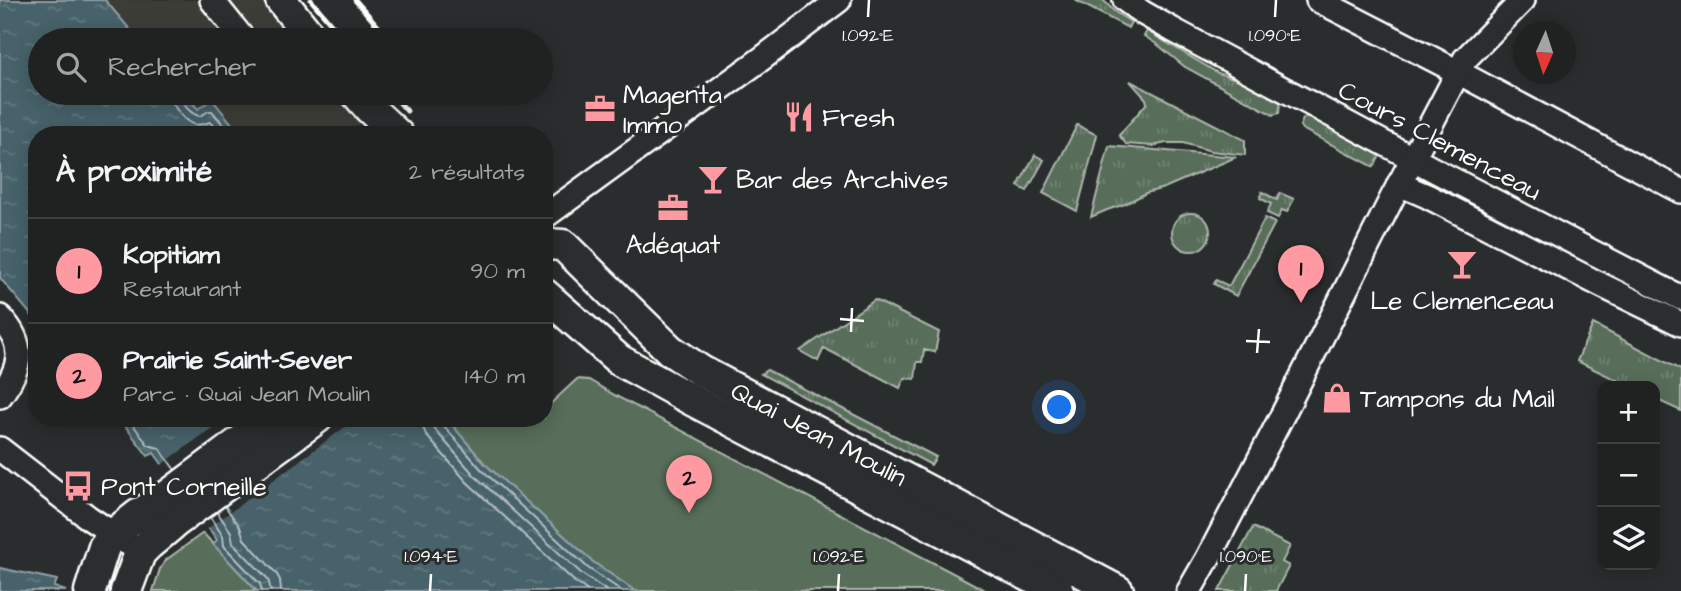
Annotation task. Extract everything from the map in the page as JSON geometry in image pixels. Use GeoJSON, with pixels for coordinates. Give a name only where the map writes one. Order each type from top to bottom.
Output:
{"type":"FeatureCollection","features":[{"type":"Feature","properties":{"kind":"main road"},"geometry":{"type":"LineString","coordinates":[[281,0],[303,28]]}},
{"type":"Feature","properties":{"kind":"main road"},"geometry":{"type":"LineString","coordinates":[[366,105],[388,126]]}},
{"type":"Feature","properties":{"kind":"main road","name":"Quai Jean Moulin"},"geometry":{"type":"LineString","coordinates":[[553,244],[563,245],[670,350],[701,371],[1051,577]]}},
{"type":"Feature","properties":{"kind":"main road","name":"Quai Jean Moulin"},"geometry":{"type":"LineString","coordinates":[[553,302],[619,360],[690,399],[1051,577],[1118,591]]}},
{"type":"Feature","properties":{"kind":"main road"},"geometry":{"type":"LineString","coordinates":[[619,360],[651,332]]}},
{"type":"Feature","properties":{"kind":"main road"},"geometry":{"type":"LineString","coordinates":[[90,591],[104,548],[114,534],[260,427]]}},
{"type":"Feature","properties":{"kind":"main road"},"geometry":{"type":"LineString","coordinates":[[126,591],[140,554],[149,544],[305,427]]}},
{"type":"Feature","properties":{"kind":"street"},"geometry":{"type":"LineString","coordinates":[[212,0],[234,28]]}},
{"type":"Feature","properties":{"kind":"street"},"geometry":{"type":"LineString","coordinates":[[553,210],[839,0]]}},
{"type":"Feature","properties":{"kind":"street","name":"Cours Clemenceau"},"geometry":{"type":"LineString","coordinates":[[1125,0],[1173,30],[1413,158],[1677,288]]}},
{"type":"Feature","properties":{"kind":"street"},"geometry":{"type":"LineString","coordinates":[[1318,0],[1681,191]]}},
{"type":"Feature","properties":{"kind":"street"},"geometry":{"type":"LineString","coordinates":[[1189,591],[1465,59],[1523,0]]}},
{"type":"Feature","properties":{"kind":"street","name":"Cours Clemenceau"},"geometry":{"type":"LineString","coordinates":[[1399,184],[1427,195],[1681,324]]}},
{"type":"Feature","properties":{"kind":"street"},"geometry":{"type":"LineString","coordinates":[[0,317],[14,337],[18,359],[11,381],[0,396]]}},
{"type":"Feature","properties":{"kind":"street"},"geometry":{"type":"LineString","coordinates":[[0,449],[140,554]]}},
{"type":"Feature","properties":{"kind":"shaded area"},"geometry":{"type":"Polygon","coordinates":[[[105,0],[290,0],[312,28],[129,28],[105,0]]]}},
{"type":"Feature","properties":{"kind":"shaded area"},"geometry":{"type":"Polygon","coordinates":[[[217,105],[383,107],[356,126],[234,126],[217,105]]]}},
{"type":"Feature","properties":{"kind":"green space"},"geometry":{"type":"Polygon","coordinates":[[[1075,0],[1103,0],[1131,22],[1128,28],[1075,0]]]}},
{"type":"Feature","properties":{"kind":"green space"},"geometry":{"type":"Polygon","coordinates":[[[1147,31],[1218,73],[1249,80],[1281,101],[1279,113],[1273,115],[1185,67],[1144,36],[1147,31]]]}},
{"type":"Feature","properties":{"kind":"green space"},"geometry":{"type":"Polygon","coordinates":[[[1130,81],[1245,140],[1245,155],[1211,151],[1183,143],[1153,146],[1126,144],[1119,135],[1147,103],[1130,81]]]}},
{"type":"Feature","properties":{"kind":"green space"},"geometry":{"type":"Polygon","coordinates":[[[1308,116],[1315,117],[1382,152],[1374,167],[1302,129],[1300,126],[1303,119],[1308,116]]]}},
{"type":"Feature","properties":{"kind":"green space"},"geometry":{"type":"Polygon","coordinates":[[[1077,125],[1097,135],[1077,211],[1043,193],[1077,125]]]}},
{"type":"Feature","properties":{"kind":"green space"},"geometry":{"type":"Polygon","coordinates":[[[1109,146],[1236,157],[1091,217],[1109,146]]]}},
{"type":"Feature","properties":{"kind":"green space"},"geometry":{"type":"Polygon","coordinates":[[[1035,155],[1044,160],[1027,191],[1018,186],[1035,155]]]}},
{"type":"Feature","properties":{"kind":"green space"},"geometry":{"type":"Polygon","coordinates":[[[1262,192],[1277,200],[1280,193],[1294,199],[1287,212],[1282,210],[1278,218],[1267,213],[1271,204],[1260,198],[1262,192]]]}},
{"type":"Feature","properties":{"kind":"green space"},"geometry":{"type":"Polygon","coordinates":[[[1191,213],[1204,219],[1210,232],[1204,245],[1191,251],[1178,245],[1172,232],[1178,219],[1191,213]]]}},
{"type":"Feature","properties":{"kind":"green space"},"geometry":{"type":"Polygon","coordinates":[[[1265,218],[1275,223],[1236,296],[1214,284],[1216,280],[1229,286],[1265,218]]]}},
{"type":"Feature","properties":{"kind":"green space"},"geometry":{"type":"Polygon","coordinates":[[[875,300],[939,332],[935,352],[924,350],[922,362],[917,362],[915,379],[904,378],[900,388],[824,348],[818,361],[800,351],[875,300]]]}},
{"type":"Feature","properties":{"kind":"green space"},"geometry":{"type":"Polygon","coordinates":[[[1593,324],[1681,370],[1681,411],[1660,401],[1660,381],[1619,381],[1577,361],[1593,324]]]}},
{"type":"Feature","properties":{"kind":"green space"},"geometry":{"type":"Polygon","coordinates":[[[767,370],[936,457],[931,465],[761,374],[767,370]]]}},
{"type":"Feature","properties":{"kind":"green space"},"geometry":{"type":"Polygon","coordinates":[[[577,379],[589,380],[987,591],[635,591],[593,562],[485,464],[454,427],[553,427],[553,401],[577,379]]]}},
{"type":"Feature","properties":{"kind":"green space"},"geometry":{"type":"Polygon","coordinates":[[[1253,527],[1290,546],[1282,562],[1289,566],[1276,591],[1219,591],[1253,527]]]}},
{"type":"Feature","properties":{"kind":"green space"},"geometry":{"type":"Polygon","coordinates":[[[203,533],[257,591],[153,591],[166,560],[203,533]]]}},
{"type":"Feature","properties":{"kind":"water"},"geometry":{"type":"Polygon","coordinates":[[[0,0],[105,0],[129,28],[28,28],[28,105],[194,105],[198,109],[204,105],[217,105],[234,126],[28,126],[28,311],[0,278],[0,0]]]}},
{"type":"Feature","properties":{"kind":"water"},"geometry":{"type":"Polygon","coordinates":[[[126,427],[454,427],[485,464],[593,562],[635,591],[257,591],[213,544],[217,540],[154,453],[148,456],[126,427]]]}},
{"type":"Feature","properties":{"kind":"water"},"geometry":{"type":"Polygon","coordinates":[[[0,568],[57,580],[54,587],[66,591],[0,591],[0,568]]]}},
{"type":"Feature","properties":{"kind":"pier"},"geometry":{"type":"Polygon","coordinates":[[[214,427],[345,427],[206,530],[160,466],[214,427]]]}},
{"type":"Feature","properties":{"kind":"railway"},"geometry":{"type":"LineString","coordinates":[[311,0],[335,28]]}},
{"type":"Feature","properties":{"kind":"railway"},"geometry":{"type":"LineString","coordinates":[[355,0],[380,28]]}},
{"type":"Feature","properties":{"kind":"railway"},"geometry":{"type":"LineString","coordinates":[[402,105],[407,111]]}},
{"type":"Feature","properties":{"kind":"place","name":"Magenta Immo"},"geometry":{"type":"Point","coordinates":[600,109]}},
{"type":"Feature","properties":{"kind":"place","name":"Fresh"},"geometry":{"type":"Point","coordinates":[799,117]}},
{"type":"Feature","properties":{"kind":"place","name":"Bar des Archives"},"geometry":{"type":"Point","coordinates":[713,179]}},
{"type":"Feature","properties":{"kind":"place","name":"Adéquat"},"geometry":{"type":"Point","coordinates":[673,208]}},
{"type":"Feature","properties":{"kind":"place","name":"Le Clemenceau"},"geometry":{"type":"Point","coordinates":[1462,264]}},
{"type":"Feature","properties":{"kind":"place","name":"Kopitiam"},"geometry":{"type":"Point","coordinates":[1301,303]}},
{"type":"Feature","properties":{"kind":"place","name":"Tampons du Mail"},"geometry":{"type":"Point","coordinates":[1337,398]}},
{"type":"Feature","properties":{"kind":"place","name":"Pont Corneille"},"geometry":{"type":"Point","coordinates":[78,486]}},
{"type":"Feature","properties":{"kind":"place","name":"Prairie Saint-Sever"},"geometry":{"type":"Point","coordinates":[689,513]}}]}
